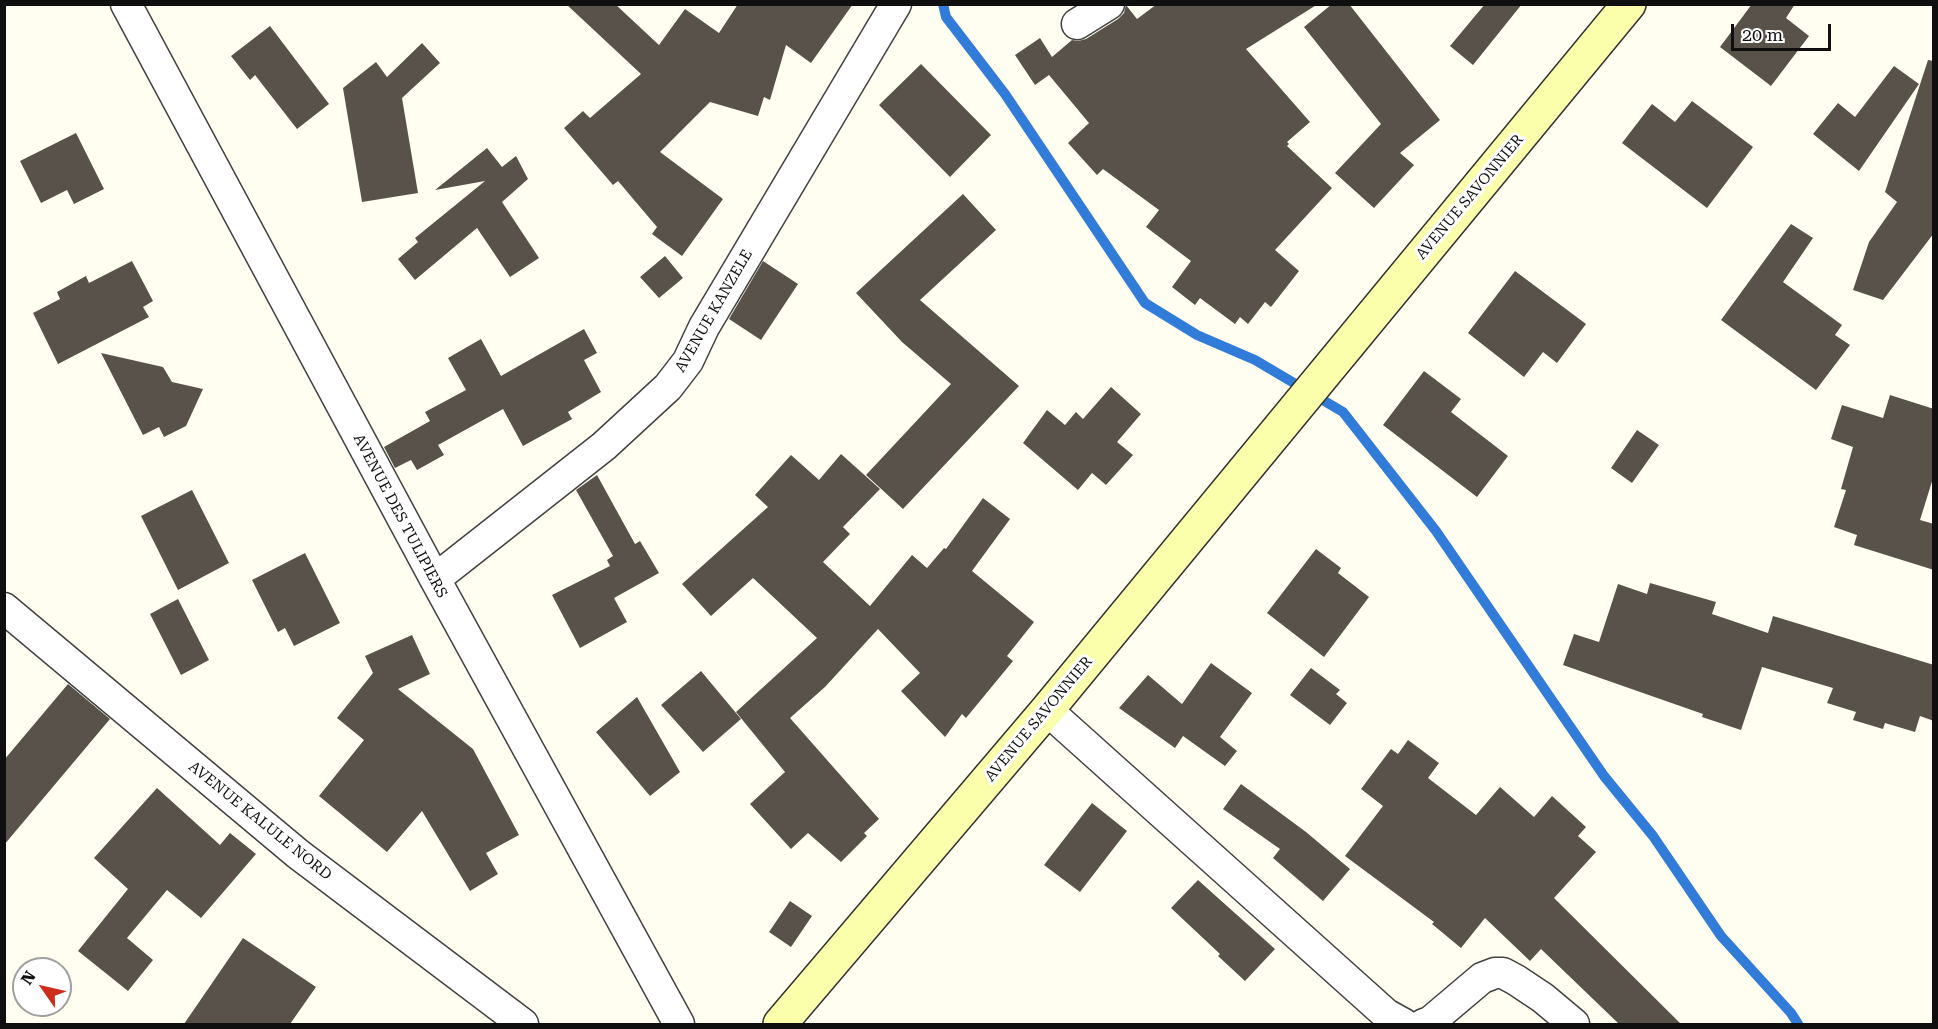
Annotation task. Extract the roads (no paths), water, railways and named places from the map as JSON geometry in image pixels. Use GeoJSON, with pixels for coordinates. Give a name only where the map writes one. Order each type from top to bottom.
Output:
{"type":"FeatureCollection","features":[{"type":"Feature","properties":{"kind":"street","name":"AVENUE DES TULIPIERS"},"geometry":{"type":"LineString","coordinates":[[126,4],[435,579],[679,1024]]}},
{"type":"Feature","properties":{"kind":"street","name":"AVENUE KANZELE"},"geometry":{"type":"LineString","coordinates":[[435,579],[604,446],[668,387],[688,361],[704,327],[896,4]]}},
{"type":"Feature","properties":{"kind":"street"},"geometry":{"type":"LineString","coordinates":[[1077,24],[1109,4]]}},
{"type":"Feature","properties":{"kind":"street","name":"AVENUE SAVONNIER"},"geometry":{"type":"LineString","coordinates":[[780,1024],[1047,710],[1629,4]]}},
{"type":"Feature","properties":{"kind":"street","name":"AVENUE KALULE NORD"},"geometry":{"type":"LineString","coordinates":[[4,608],[298,854],[523,1024]]}},
{"type":"Feature","properties":{"kind":"street"},"geometry":{"type":"LineString","coordinates":[[1047,710],[1386,1014],[1404,1024]]}},
{"type":"Feature","properties":{"kind":"street"},"geometry":{"type":"LineString","coordinates":[[1425,1024],[1482,978],[1495,973],[1516,980],[1543,998],[1574,1024]]}},
{"type":"Feature","properties":{"kind":"waterway"},"geometry":{"type":"LineString","coordinates":[[943,4],[946,17],[1005,94],[1145,303],[1197,335],[1255,360],[1343,412],[1436,531],[1604,776],[1653,836],[1721,936],[1791,1013],[1798,1024]]}}]}
